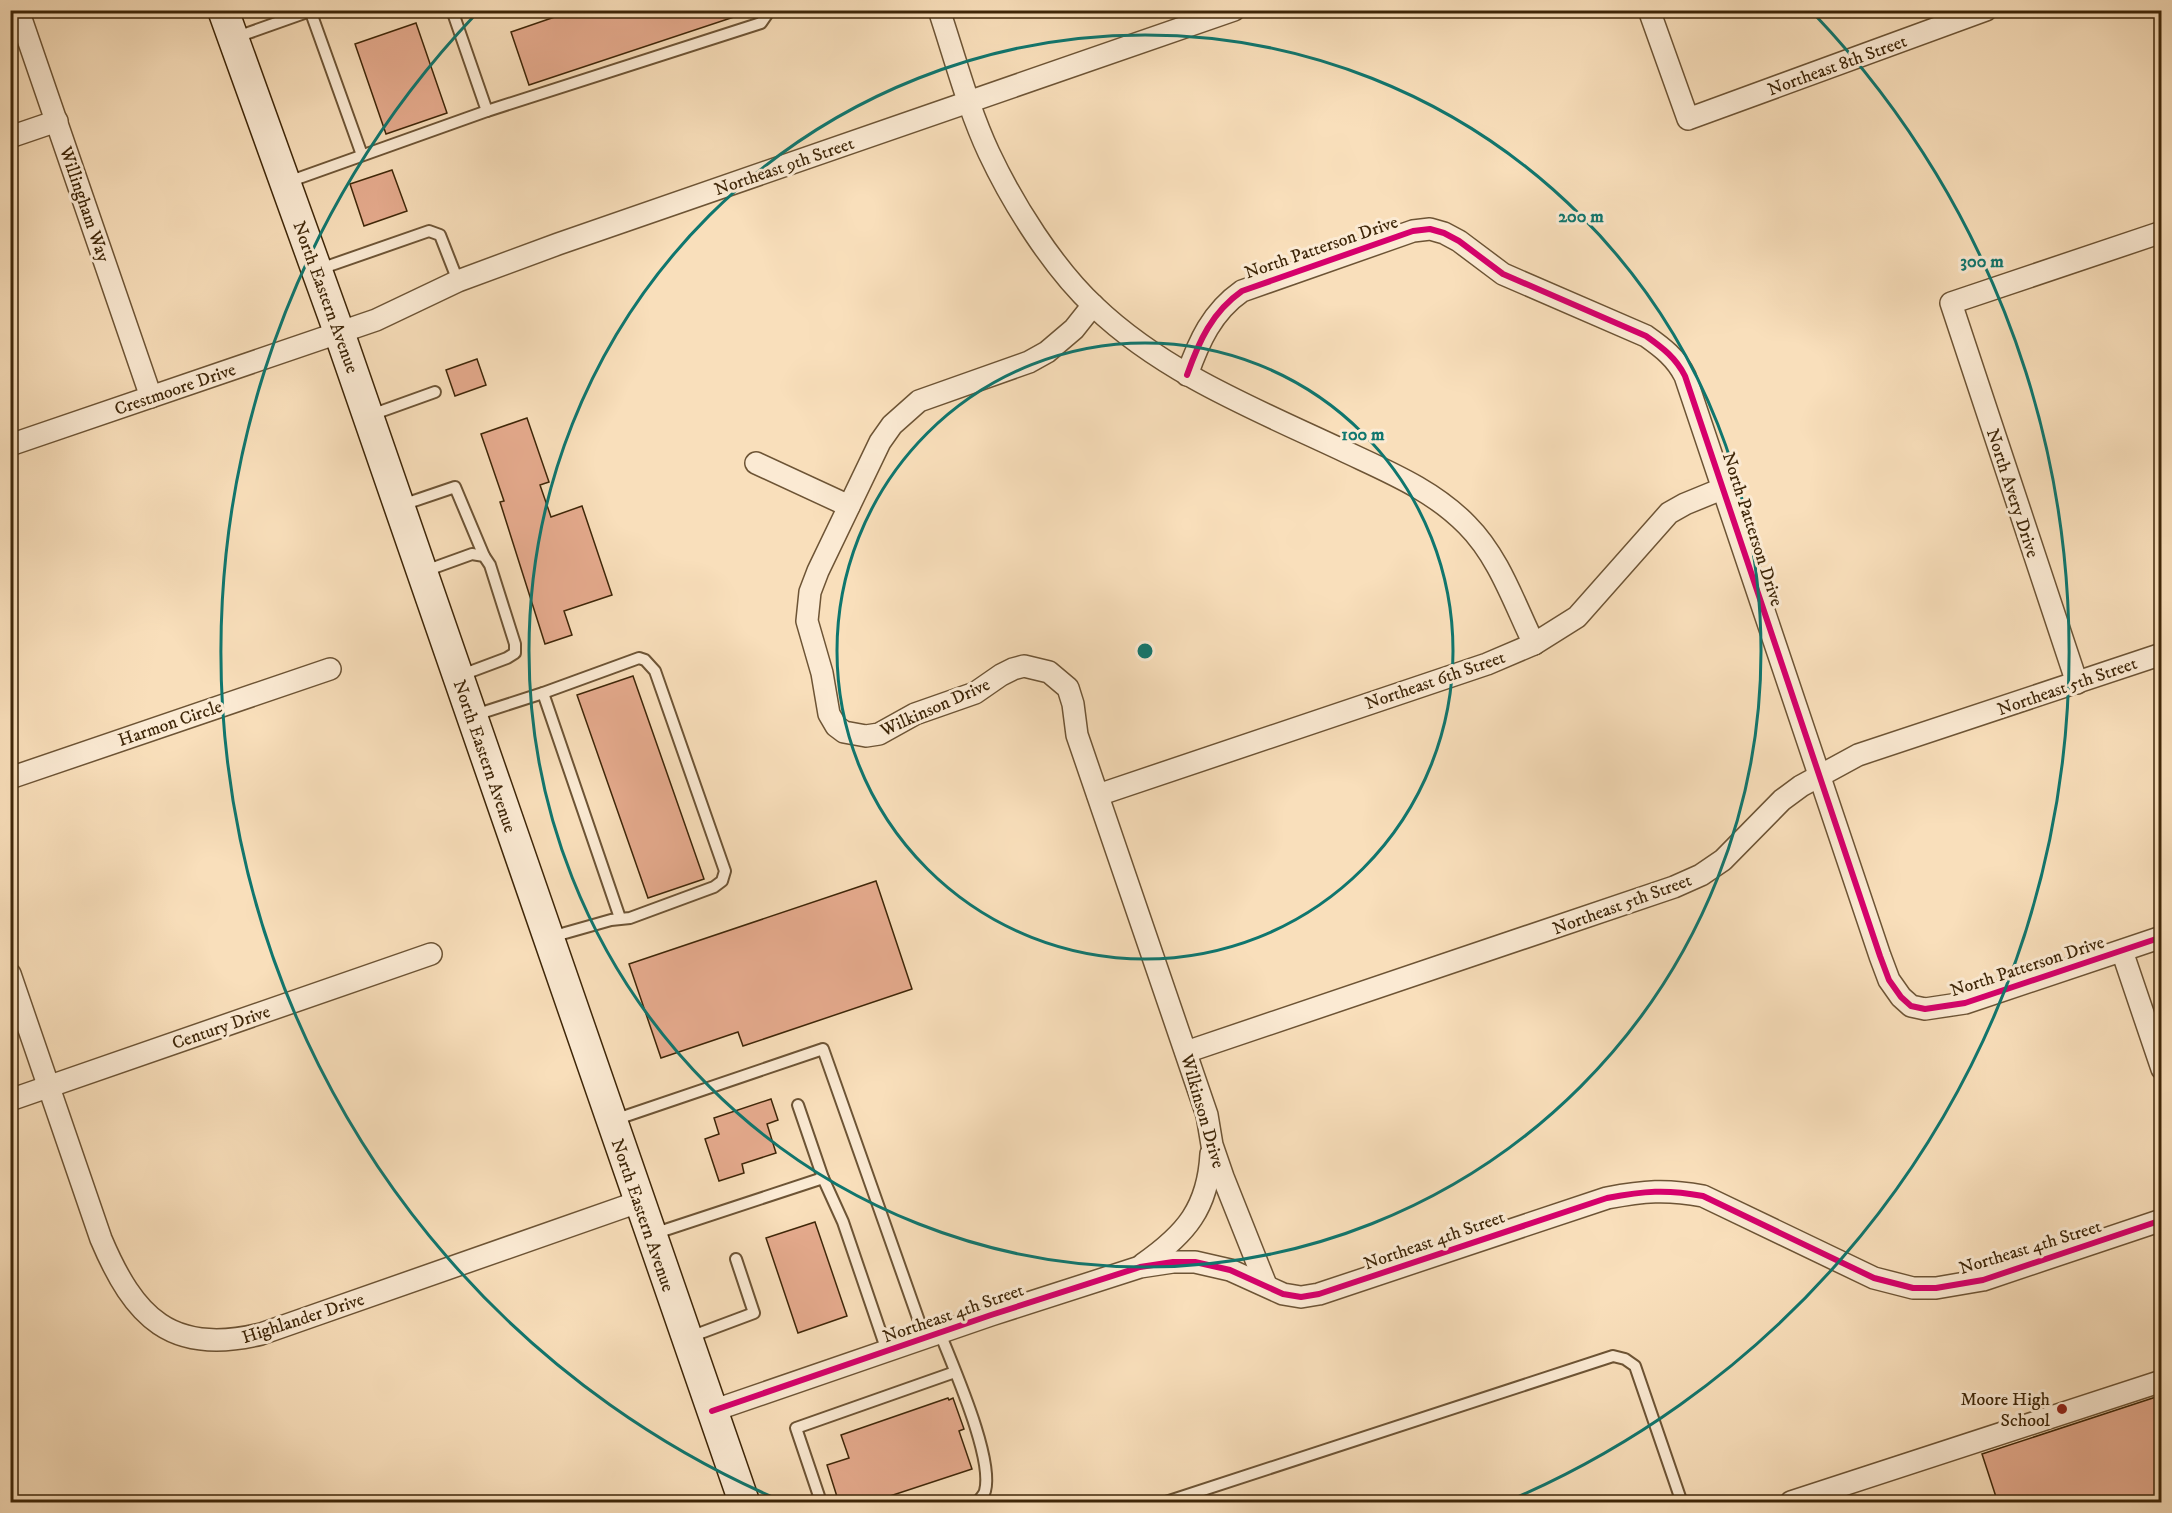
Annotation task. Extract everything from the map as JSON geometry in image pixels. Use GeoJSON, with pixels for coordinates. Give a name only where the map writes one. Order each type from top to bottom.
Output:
{"type":"FeatureCollection","features":[{"type":"Feature","properties":{"kind":"main road","name":"North Eastern Avenue"},"geometry":{"type":"LineString","coordinates":[[228,24],[339,332],[743,1502]]}},
{"type":"Feature","properties":{"kind":"street","name":"Willingham Way"},"geometry":{"type":"LineString","coordinates":[[18,10],[151,397]]}},
{"type":"Feature","properties":{"kind":"street"},"geometry":{"type":"LineString","coordinates":[[939,10],[988,151],[1018,206],[1051,255],[1093,306],[1122,330],[1187,375],[1423,490],[1450,508],[1485,546],[1534,644]]}},
{"type":"Feature","properties":{"kind":"street","name":"Northeast 9th Street"},"geometry":{"type":"LineString","coordinates":[[339,332],[376,320],[458,281],[558,244],[1234,10]]}},
{"type":"Feature","properties":{"kind":"street","name":"Northeast 8th Street"},"geometry":{"type":"LineString","coordinates":[[1649,10],[1688,119],[1986,10]]}},
{"type":"Feature","properties":{"kind":"street"},"geometry":{"type":"LineString","coordinates":[[10,137],[57,121]]}},
{"type":"Feature","properties":{"kind":"street","name":"North Patterson Drive"},"geometry":{"type":"LineString","coordinates":[[1187,375],[1199,341],[1216,315],[1228,301],[1242,291],[1413,231],[1430,229],[1459,241],[1503,274],[1646,336],[1666,350],[1678,362],[1686,376],[1889,980],[1902,998],[1911,1006],[1925,1009],[1965,1003],[2162,937]]}},
{"type":"Feature","properties":{"kind":"street","name":"North Avery Drive"},"geometry":{"type":"LineString","coordinates":[[2077,683],[1951,303],[2162,232]]}},
{"type":"Feature","properties":{"kind":"street","name":"Wilkinson Drive"},"geometry":{"type":"LineString","coordinates":[[1093,306],[1074,329],[1047,352],[1029,362],[919,401],[892,425],[880,442],[818,571],[808,606],[807,621],[822,673],[829,714],[836,726],[844,732],[855,735],[879,734],[915,714],[975,693],[1013,669],[1024,666],[1049,672],[1058,677],[1068,688],[1073,704],[1077,735],[1207,1115],[1212,1145],[1266,1285]]}},
{"type":"Feature","properties":{"kind":"street","name":"Crestmoore Drive"},"geometry":{"type":"LineString","coordinates":[[10,445],[339,332]]}},
{"type":"Feature","properties":{"kind":"street"},"geometry":{"type":"LineString","coordinates":[[756,463],[849,506]]}},
{"type":"Feature","properties":{"kind":"street","name":"Northeast 6th Street"},"geometry":{"type":"LineString","coordinates":[[1098,795],[1487,664],[1534,644],[1577,617],[1670,513],[1724,488]]}},
{"type":"Feature","properties":{"kind":"street","name":"Northeast 5th Street"},"geometry":{"type":"LineString","coordinates":[[1186,1052],[1674,887],[1701,875],[1723,860],[1782,801],[1801,786],[1858,755],[2162,654]]}},
{"type":"Feature","properties":{"kind":"street","name":"Harmon Circle"},"geometry":{"type":"LineString","coordinates":[[10,778],[330,669]]}},
{"type":"Feature","properties":{"kind":"street"},"geometry":{"type":"LineString","coordinates":[[2122,951],[2162,1069]]}},
{"type":"Feature","properties":{"kind":"street","name":"Century Drive"},"geometry":{"type":"LineString","coordinates":[[10,1100],[431,954]]}},
{"type":"Feature","properties":{"kind":"street","name":"Highlander Drive"},"geometry":{"type":"LineString","coordinates":[[10,974],[101,1239],[115,1272],[131,1297],[147,1315],[164,1328],[198,1338],[233,1340],[261,1334],[638,1202]]}},
{"type":"Feature","properties":{"kind":"street"},"geometry":{"type":"LineString","coordinates":[[1140,1266],[1166,1249],[1183,1233],[1195,1215],[1210,1174],[1212,1145]]}},
{"type":"Feature","properties":{"kind":"street","name":"Northeast 4th Street"},"geometry":{"type":"LineString","coordinates":[[712,1411],[1140,1266],[1195,1262],[1230,1270],[1282,1294],[1301,1297],[1319,1294],[1607,1198],[1656,1190],[1703,1196],[1874,1278],[1913,1288],[1936,1288],[1983,1281],[2162,1220]]}},
{"type":"Feature","properties":{"kind":"street"},"geometry":{"type":"LineString","coordinates":[[1791,1503],[2162,1380]]}},
{"type":"Feature","properties":{"kind":"lane"},"geometry":{"type":"LineString","coordinates":[[452,10],[487,111]]}},
{"type":"Feature","properties":{"kind":"lane"},"geometry":{"type":"LineString","coordinates":[[285,183],[487,111],[761,23],[770,10]]}},
{"type":"Feature","properties":{"kind":"lane"},"geometry":{"type":"LineString","coordinates":[[228,24],[311,11],[362,155]]}},
{"type":"Feature","properties":{"kind":"lane"},"geometry":{"type":"LineString","coordinates":[[317,270],[429,231],[440,235],[458,281]]}},
{"type":"Feature","properties":{"kind":"lane"},"geometry":{"type":"LineString","coordinates":[[368,416],[435,392]]}},
{"type":"Feature","properties":{"kind":"lane"},"geometry":{"type":"LineString","coordinates":[[399,506],[455,487],[490,565],[512,633],[515,652],[507,658],[458,677]]}},
{"type":"Feature","properties":{"kind":"lane"},"geometry":{"type":"LineString","coordinates":[[422,572],[472,554],[484,556]]}},
{"type":"Feature","properties":{"kind":"lane"},"geometry":{"type":"LineString","coordinates":[[471,716],[639,658],[651,665],[725,871],[722,881],[714,887],[630,918],[620,918],[548,938]]}},
{"type":"Feature","properties":{"kind":"lane"},"geometry":{"type":"LineString","coordinates":[[543,693],[620,918]]}},
{"type":"Feature","properties":{"kind":"lane"},"geometry":{"type":"LineString","coordinates":[[610,1121],[823,1048],[932,1335],[955,1372],[982,1447],[986,1469],[985,1492],[977,1503]]}},
{"type":"Feature","properties":{"kind":"lane"},"geometry":{"type":"LineString","coordinates":[[798,1106],[823,1178],[843,1222],[887,1351]]}},
{"type":"Feature","properties":{"kind":"lane"},"geometry":{"type":"LineString","coordinates":[[650,1235],[823,1178]]}},
{"type":"Feature","properties":{"kind":"lane"},"geometry":{"type":"LineString","coordinates":[[686,1338],[754,1313],[736,1259]]}},
{"type":"Feature","properties":{"kind":"lane"},"geometry":{"type":"LineString","coordinates":[[1166,1503],[1613,1356],[1625,1359],[1635,1366],[1681,1500],[1675,1503]]}},
{"type":"Feature","properties":{"kind":"lane"},"geometry":{"type":"LineString","coordinates":[[821,1503],[796,1428],[955,1372]]}},
{"type":"Feature","properties":{"kind":"building"},"geometry":{"type":"Polygon","coordinates":[[[575,10],[742,10],[743,14],[529,85],[511,32],[575,10]]]}},
{"type":"Feature","properties":{"kind":"building"},"geometry":{"type":"Polygon","coordinates":[[[416,23],[447,113],[386,134],[355,44],[416,23]]]}},
{"type":"Feature","properties":{"kind":"building"},"geometry":{"type":"Polygon","coordinates":[[[392,170],[407,211],[364,226],[350,184],[392,170]]]}},
{"type":"Feature","properties":{"kind":"building"},"geometry":{"type":"Polygon","coordinates":[[[477,359],[486,385],[455,396],[446,370],[477,359]]]}},
{"type":"Feature","properties":{"kind":"building"},"geometry":{"type":"Polygon","coordinates":[[[527,418],[549,482],[540,485],[551,517],[582,506],[612,595],[564,611],[572,635],[545,644],[500,502],[504,501],[481,434],[527,418]]]}},
{"type":"Feature","properties":{"kind":"building"},"geometry":{"type":"Polygon","coordinates":[[[633,676],[704,879],[648,898],[577,695],[633,676]]]}},
{"type":"Feature","properties":{"kind":"building"},"geometry":{"type":"Polygon","coordinates":[[[876,881],[912,989],[743,1046],[738,1032],[661,1058],[629,964],[876,881]]]}},
{"type":"Feature","properties":{"kind":"building"},"geometry":{"type":"Polygon","coordinates":[[[771,1099],[778,1120],[767,1124],[776,1153],[742,1164],[744,1173],[719,1181],[705,1139],[719,1134],[714,1118],[771,1099]]]}},
{"type":"Feature","properties":{"kind":"building"},"geometry":{"type":"Polygon","coordinates":[[[815,1222],[847,1316],[798,1333],[766,1238],[815,1222]]]}},
{"type":"Feature","properties":{"kind":"building"},"geometry":{"type":"Polygon","coordinates":[[[2159,1396],[2162,1405],[2162,1503],[1998,1503],[1982,1454],[2159,1396]]]}},
{"type":"Feature","properties":{"kind":"building"},"geometry":{"type":"Polygon","coordinates":[[[948,1398],[949,1400],[953,1398],[964,1429],[959,1431],[972,1469],[890,1496],[892,1503],[863,1503],[861,1498],[848,1503],[839,1503],[827,1465],[849,1458],[841,1435],[948,1398]]]}},
{"type":"Feature","properties":{"kind":"cycle path"},"geometry":{"type":"LineString","coordinates":[[1187,375],[1196,350],[1208,328],[1222,308],[1242,291],[1413,231],[1430,229],[1459,241],[1503,274],[1646,336],[1678,364],[1685,376],[1880,956],[1889,980],[1901,997],[1911,1006],[1925,1009],[1965,1003],[2162,937]]}},
{"type":"Feature","properties":{"kind":"cycle path"},"geometry":{"type":"LineString","coordinates":[[712,1411],[991,1315],[1140,1267],[1173,1262],[1195,1262],[1230,1270],[1283,1294],[1301,1297],[1319,1294],[1607,1198],[1632,1194],[1666,1192],[1703,1196],[1874,1278],[1913,1288],[1936,1288],[1983,1280],[2162,1220]]}},
{"type":"Feature","properties":{"kind":"place","name":"Moore High School"},"geometry":{"type":"Point","coordinates":[2062,1409]}}]}
